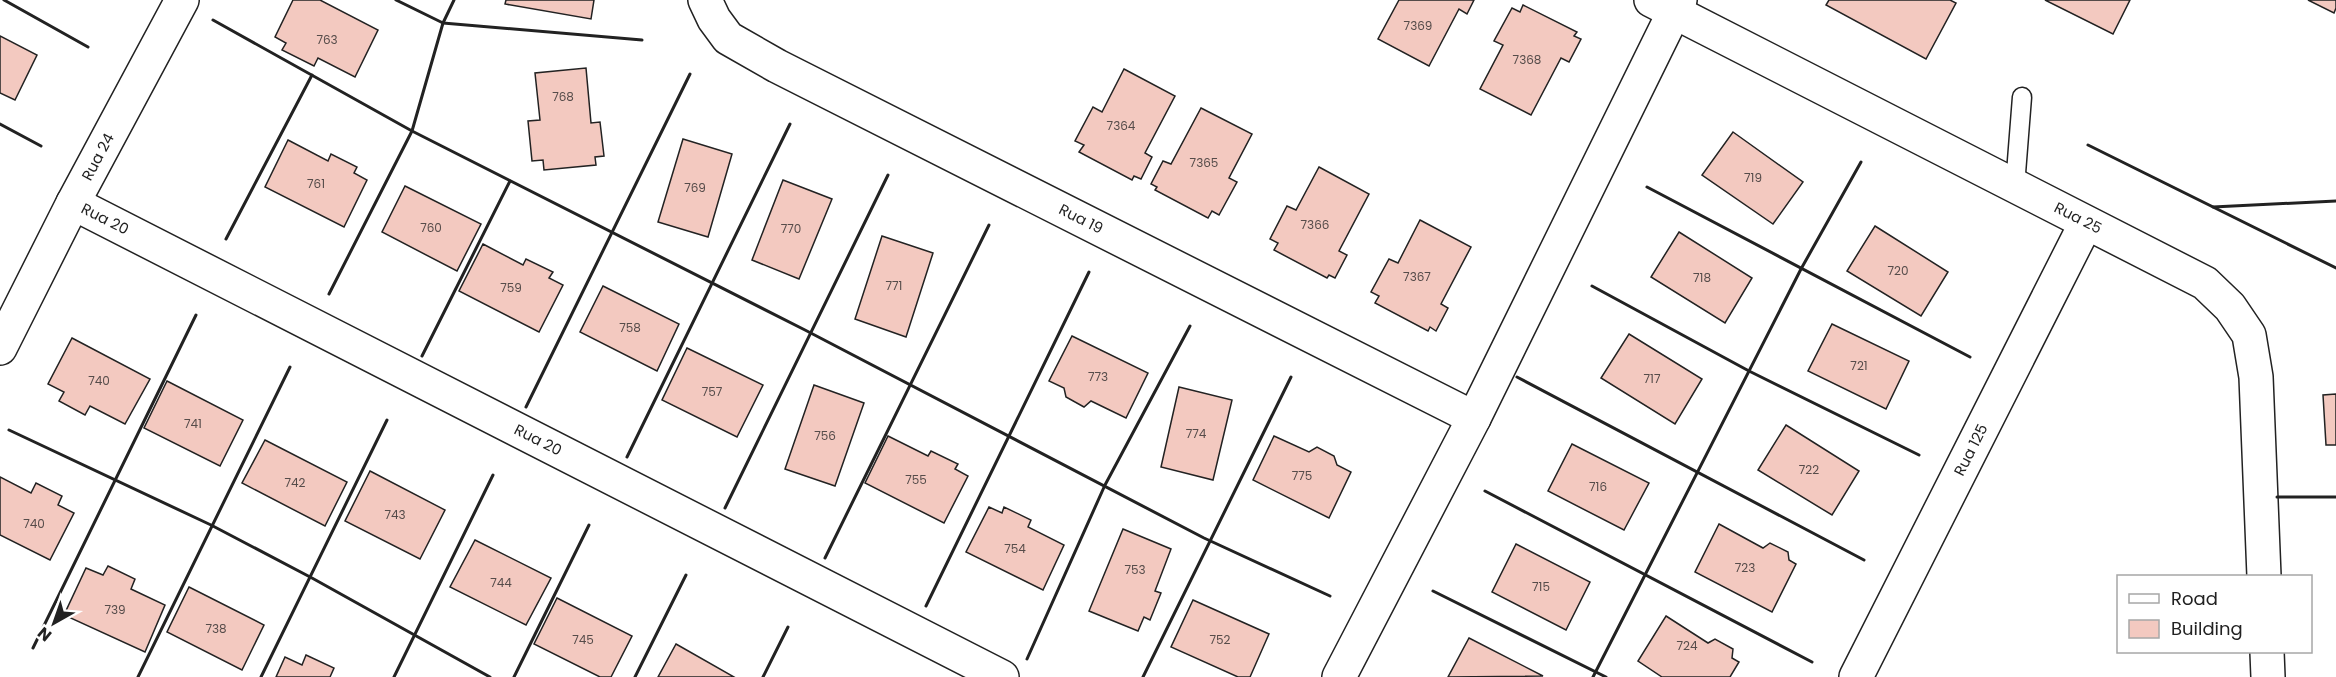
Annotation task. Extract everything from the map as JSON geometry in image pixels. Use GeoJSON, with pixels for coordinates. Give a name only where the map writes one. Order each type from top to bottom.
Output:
{"type":"FeatureCollection","features":[{"type":"Feature","properties":{"kind":"street","name":"Rua 24"},"geometry":{"type":"LineString","coordinates":[[0,348],[73,203],[183,0]]}},
{"type":"Feature","properties":{"kind":"street","name":"Rua 19"},"geometry":{"type":"LineString","coordinates":[[705,0],[714,19],[728,38],[777,66],[1474,418]]}},
{"type":"Feature","properties":{"kind":"street"},"geometry":{"type":"LineString","coordinates":[[1339,677],[1474,418],[1668,4]]}},
{"type":"Feature","properties":{"kind":"street","name":"Rua 25"},"geometry":{"type":"LineString","coordinates":[[1668,4],[2205,283],[2230,307],[2249,335],[2256,377],[2264,575]]}},
{"type":"Feature","properties":{"kind":"street","name":"Rua 20"},"geometry":{"type":"LineString","coordinates":[[73,203],[1002,677]]}},
{"type":"Feature","properties":{"kind":"street","name":"Rua 125"},"geometry":{"type":"LineString","coordinates":[[1856,677],[2086,223]]}},
{"type":"Feature","properties":{"kind":"street"},"geometry":{"type":"LineString","coordinates":[[2267,653],[2268,677]]}},
{"type":"Feature","properties":{"kind":"lane"},"geometry":{"type":"LineString","coordinates":[[2015,186],[2022,97]]}},
{"type":"Feature","properties":{"kind":"building"},"geometry":{"type":"Polygon","coordinates":[[[293,0],[320,0],[378,30],[355,77],[318,58],[314,66],[282,50],[286,43],[275,37],[293,0]]]}},
{"type":"Feature","properties":{"kind":"building"},"geometry":{"type":"Polygon","coordinates":[[[506,0],[594,0],[591,19],[505,4],[506,0]]]}},
{"type":"Feature","properties":{"kind":"building"},"geometry":{"type":"Polygon","coordinates":[[[1399,0],[1474,0],[1467,14],[1459,9],[1429,66],[1378,39],[1399,0]]]}},
{"type":"Feature","properties":{"kind":"building"},"geometry":{"type":"Polygon","coordinates":[[[1829,0],[1950,0],[1956,3],[1926,59],[1826,5],[1829,0]]]}},
{"type":"Feature","properties":{"kind":"building"},"geometry":{"type":"Polygon","coordinates":[[[2045,0],[2130,0],[2113,34],[2045,0]]]}},
{"type":"Feature","properties":{"kind":"building"},"geometry":{"type":"Polygon","coordinates":[[[2308,0],[2336,0],[2336,8],[2334,13],[2308,0]]]}},
{"type":"Feature","properties":{"kind":"building"},"geometry":{"type":"Polygon","coordinates":[[[1523,5],[1577,32],[1574,36],[1581,39],[1569,62],[1561,58],[1531,115],[1480,89],[1503,45],[1494,41],[1512,8],[1520,12],[1523,5]]]}},
{"type":"Feature","properties":{"kind":"building"},"geometry":{"type":"Polygon","coordinates":[[[0,36],[37,55],[15,100],[0,93],[0,36]]]}},
{"type":"Feature","properties":{"kind":"building"},"geometry":{"type":"Polygon","coordinates":[[[586,68],[591,123],[600,122],[604,156],[595,157],[596,165],[544,170],[543,160],[532,161],[528,121],[540,120],[535,73],[586,68]]]}},
{"type":"Feature","properties":{"kind":"building"},"geometry":{"type":"Polygon","coordinates":[[[1124,69],[1175,96],[1145,153],[1152,157],[1141,179],[1134,176],[1132,180],[1079,152],[1084,145],[1075,141],[1093,107],[1102,112],[1124,69]]]}},
{"type":"Feature","properties":{"kind":"building"},"geometry":{"type":"Polygon","coordinates":[[[1201,108],[1252,134],[1229,178],[1237,182],[1219,215],[1212,211],[1208,218],[1155,190],[1157,187],[1151,184],[1163,161],[1171,164],[1201,108]]]}},
{"type":"Feature","properties":{"kind":"building"},"geometry":{"type":"Polygon","coordinates":[[[1733,132],[1803,182],[1773,224],[1702,175],[1733,132]]]}},
{"type":"Feature","properties":{"kind":"building"},"geometry":{"type":"Polygon","coordinates":[[[683,139],[732,154],[708,237],[658,222],[683,139]]]}},
{"type":"Feature","properties":{"kind":"building"},"geometry":{"type":"Polygon","coordinates":[[[288,140],[328,161],[331,154],[357,167],[354,173],[367,180],[344,227],[265,187],[288,140]]]}},
{"type":"Feature","properties":{"kind":"building"},"geometry":{"type":"Polygon","coordinates":[[[1319,167],[1369,194],[1339,251],[1347,255],[1335,278],[1329,275],[1327,278],[1274,250],[1278,243],[1270,239],[1287,206],[1296,210],[1319,167]]]}},
{"type":"Feature","properties":{"kind":"building"},"geometry":{"type":"Polygon","coordinates":[[[783,180],[832,199],[799,279],[752,260],[783,180]]]}},
{"type":"Feature","properties":{"kind":"building"},"geometry":{"type":"Polygon","coordinates":[[[405,186],[481,224],[457,271],[382,232],[405,186]]]}},
{"type":"Feature","properties":{"kind":"building"},"geometry":{"type":"Polygon","coordinates":[[[1420,220],[1471,247],[1441,304],[1448,308],[1436,331],[1430,327],[1428,331],[1375,303],[1379,296],[1371,292],[1389,259],[1398,263],[1420,220]]]}},
{"type":"Feature","properties":{"kind":"building"},"geometry":{"type":"Polygon","coordinates":[[[1875,226],[1948,272],[1921,316],[1847,271],[1875,226]]]}},
{"type":"Feature","properties":{"kind":"building"},"geometry":{"type":"Polygon","coordinates":[[[1679,232],[1752,278],[1725,323],[1651,277],[1679,232]]]}},
{"type":"Feature","properties":{"kind":"building"},"geometry":{"type":"Polygon","coordinates":[[[882,236],[933,253],[906,337],[855,319],[882,236]]]}},
{"type":"Feature","properties":{"kind":"building"},"geometry":{"type":"Polygon","coordinates":[[[483,244],[523,265],[526,259],[553,272],[549,278],[563,285],[539,332],[459,291],[483,244]]]}},
{"type":"Feature","properties":{"kind":"building"},"geometry":{"type":"Polygon","coordinates":[[[603,286],[679,324],[657,371],[580,332],[603,286]]]}},
{"type":"Feature","properties":{"kind":"building"},"geometry":{"type":"Polygon","coordinates":[[[1832,324],[1909,361],[1886,409],[1808,371],[1832,324]]]}},
{"type":"Feature","properties":{"kind":"building"},"geometry":{"type":"Polygon","coordinates":[[[1629,334],[1702,379],[1675,424],[1601,378],[1629,334]]]}},
{"type":"Feature","properties":{"kind":"building"},"geometry":{"type":"Polygon","coordinates":[[[1072,336],[1148,373],[1126,418],[1091,401],[1084,407],[1066,397],[1064,388],[1049,381],[1072,336]]]}},
{"type":"Feature","properties":{"kind":"building"},"geometry":{"type":"Polygon","coordinates":[[[72,338],[150,379],[125,424],[90,406],[85,415],[59,401],[64,392],[48,384],[72,338]]]}},
{"type":"Feature","properties":{"kind":"building"},"geometry":{"type":"Polygon","coordinates":[[[687,348],[763,385],[737,437],[662,400],[687,348]]]}},
{"type":"Feature","properties":{"kind":"building"},"geometry":{"type":"Polygon","coordinates":[[[167,381],[243,420],[220,466],[144,428],[167,381]]]}},
{"type":"Feature","properties":{"kind":"building"},"geometry":{"type":"Polygon","coordinates":[[[814,385],[864,403],[835,486],[785,469],[814,385]]]}},
{"type":"Feature","properties":{"kind":"building"},"geometry":{"type":"Polygon","coordinates":[[[1179,387],[1232,400],[1213,480],[1161,467],[1179,387]]]}},
{"type":"Feature","properties":{"kind":"building"},"geometry":{"type":"Polygon","coordinates":[[[2336,394],[2336,445],[2326,445],[2323,395],[2336,394]]]}},
{"type":"Feature","properties":{"kind":"building"},"geometry":{"type":"Polygon","coordinates":[[[1786,425],[1859,471],[1832,515],[1758,470],[1786,425]]]}},
{"type":"Feature","properties":{"kind":"building"},"geometry":{"type":"Polygon","coordinates":[[[888,436],[928,456],[931,451],[958,464],[955,469],[968,476],[944,523],[865,483],[888,436]]]}},
{"type":"Feature","properties":{"kind":"building"},"geometry":{"type":"Polygon","coordinates":[[[1274,436],[1309,452],[1317,447],[1334,456],[1337,465],[1351,472],[1329,518],[1253,480],[1274,436]]]}},
{"type":"Feature","properties":{"kind":"building"},"geometry":{"type":"Polygon","coordinates":[[[265,440],[347,482],[325,526],[242,483],[265,440]]]}},
{"type":"Feature","properties":{"kind":"building"},"geometry":{"type":"Polygon","coordinates":[[[1572,444],[1649,483],[1624,530],[1548,491],[1572,444]]]}},
{"type":"Feature","properties":{"kind":"building"},"geometry":{"type":"Polygon","coordinates":[[[370,471],[445,510],[420,559],[345,521],[370,471]]]}},
{"type":"Feature","properties":{"kind":"building"},"geometry":{"type":"Polygon","coordinates":[[[0,477],[31,493],[36,483],[62,496],[58,505],[74,513],[50,560],[0,535],[0,477]]]}},
{"type":"Feature","properties":{"kind":"building"},"geometry":{"type":"Polygon","coordinates":[[[989,507],[1002,513],[1004,507],[1031,520],[1028,527],[1064,545],[1043,590],[966,552],[989,507]]]}},
{"type":"Feature","properties":{"kind":"building"},"geometry":{"type":"Polygon","coordinates":[[[1719,524],[1763,548],[1770,543],[1788,552],[1789,560],[1796,564],[1772,612],[1695,572],[1719,524]]]}},
{"type":"Feature","properties":{"kind":"building"},"geometry":{"type":"Polygon","coordinates":[[[1123,529],[1171,549],[1155,591],[1161,593],[1150,620],[1144,617],[1138,631],[1089,611],[1123,529]]]}},
{"type":"Feature","properties":{"kind":"building"},"geometry":{"type":"Polygon","coordinates":[[[475,540],[551,578],[526,625],[450,587],[475,540]]]}},
{"type":"Feature","properties":{"kind":"building"},"geometry":{"type":"Polygon","coordinates":[[[1516,544],[1590,582],[1566,630],[1492,592],[1516,544]]]}},
{"type":"Feature","properties":{"kind":"building"},"geometry":{"type":"Polygon","coordinates":[[[108,566],[135,579],[131,589],[165,605],[145,652],[64,615],[86,568],[103,575],[108,566]]]}},
{"type":"Feature","properties":{"kind":"building"},"geometry":{"type":"Polygon","coordinates":[[[189,587],[264,625],[242,670],[167,632],[189,587]]]}},
{"type":"Feature","properties":{"kind":"building"},"geometry":{"type":"Polygon","coordinates":[[[557,598],[632,636],[611,677],[600,677],[534,644],[557,598]]]}},
{"type":"Feature","properties":{"kind":"building"},"geometry":{"type":"Polygon","coordinates":[[[1193,600],[1269,634],[1250,677],[1238,677],[1171,647],[1193,600]]]}},
{"type":"Feature","properties":{"kind":"building"},"geometry":{"type":"Polygon","coordinates":[[[1666,616],[1708,643],[1715,639],[1733,649],[1732,658],[1739,662],[1730,677],[1662,677],[1638,661],[1666,616]]]}},
{"type":"Feature","properties":{"kind":"building"},"geometry":{"type":"Polygon","coordinates":[[[1469,638],[1543,676],[1448,677],[1469,638]]]}},
{"type":"Feature","properties":{"kind":"building"},"geometry":{"type":"Polygon","coordinates":[[[676,644],[734,677],[658,677],[676,644]]]}},
{"type":"Feature","properties":{"kind":"building"},"geometry":{"type":"Polygon","coordinates":[[[306,655],[334,668],[330,677],[276,677],[285,657],[302,665],[306,655]]]}},
{"type":"Feature","properties":{"kind":"wall"},"geometry":{"type":"LineString","coordinates":[[4,0],[88,47]]}},
{"type":"Feature","properties":{"kind":"wall"},"geometry":{"type":"LineString","coordinates":[[396,0],[443,23],[642,40]]}},
{"type":"Feature","properties":{"kind":"wall"},"geometry":{"type":"LineString","coordinates":[[329,294],[412,131],[443,23],[454,0]]}},
{"type":"Feature","properties":{"kind":"wall"},"geometry":{"type":"LineString","coordinates":[[213,20],[412,131],[805,330],[1204,538],[1330,596]]}},
{"type":"Feature","properties":{"kind":"wall"},"geometry":{"type":"LineString","coordinates":[[526,407],[690,74]]}},
{"type":"Feature","properties":{"kind":"wall"},"geometry":{"type":"LineString","coordinates":[[226,239],[312,75]]}},
{"type":"Feature","properties":{"kind":"wall"},"geometry":{"type":"LineString","coordinates":[[0,124],[41,146]]}},
{"type":"Feature","properties":{"kind":"wall"},"geometry":{"type":"LineString","coordinates":[[627,457],[790,124]]}},
{"type":"Feature","properties":{"kind":"wall"},"geometry":{"type":"LineString","coordinates":[[2088,145],[2336,268]]}},
{"type":"Feature","properties":{"kind":"wall"},"geometry":{"type":"LineString","coordinates":[[1593,677],[1801,269],[1861,162]]}},
{"type":"Feature","properties":{"kind":"wall"},"geometry":{"type":"LineString","coordinates":[[725,508],[888,175]]}},
{"type":"Feature","properties":{"kind":"wall"},"geometry":{"type":"LineString","coordinates":[[422,356],[510,181]]}},
{"type":"Feature","properties":{"kind":"wall"},"geometry":{"type":"LineString","coordinates":[[1647,187],[1970,357]]}},
{"type":"Feature","properties":{"kind":"wall"},"geometry":{"type":"LineString","coordinates":[[2213,207],[2336,201]]}},
{"type":"Feature","properties":{"kind":"wall"},"geometry":{"type":"LineString","coordinates":[[825,558],[989,225]]}},
{"type":"Feature","properties":{"kind":"wall"},"geometry":{"type":"LineString","coordinates":[[926,606],[1089,272]]}},
{"type":"Feature","properties":{"kind":"wall"},"geometry":{"type":"LineString","coordinates":[[1592,286],[1749,371],[1919,455]]}},
{"type":"Feature","properties":{"kind":"wall"},"geometry":{"type":"LineString","coordinates":[[33,648],[196,315]]}},
{"type":"Feature","properties":{"kind":"wall"},"geometry":{"type":"LineString","coordinates":[[1027,659],[1105,485],[1190,326]]}},
{"type":"Feature","properties":{"kind":"wall"},"geometry":{"type":"LineString","coordinates":[[138,677],[290,367]]}},
{"type":"Feature","properties":{"kind":"wall"},"geometry":{"type":"LineString","coordinates":[[1143,677],[1291,377]]}},
{"type":"Feature","properties":{"kind":"wall"},"geometry":{"type":"LineString","coordinates":[[1517,377],[1864,560]]}},
{"type":"Feature","properties":{"kind":"wall"},"geometry":{"type":"LineString","coordinates":[[261,677],[387,420]]}},
{"type":"Feature","properties":{"kind":"wall"},"geometry":{"type":"LineString","coordinates":[[9,430],[211,525],[490,677]]}},
{"type":"Feature","properties":{"kind":"wall"},"geometry":{"type":"LineString","coordinates":[[394,677],[493,475]]}},
{"type":"Feature","properties":{"kind":"wall"},"geometry":{"type":"LineString","coordinates":[[1485,491],[1812,662]]}},
{"type":"Feature","properties":{"kind":"wall"},"geometry":{"type":"LineString","coordinates":[[2277,497],[2336,497]]}},
{"type":"Feature","properties":{"kind":"wall"},"geometry":{"type":"LineString","coordinates":[[514,677],[589,525]]}},
{"type":"Feature","properties":{"kind":"wall"},"geometry":{"type":"LineString","coordinates":[[635,677],[686,575]]}},
{"type":"Feature","properties":{"kind":"wall"},"geometry":{"type":"LineString","coordinates":[[1433,591],[1606,677]]}},
{"type":"Feature","properties":{"kind":"wall"},"geometry":{"type":"LineString","coordinates":[[763,677],[788,627]]}}]}
